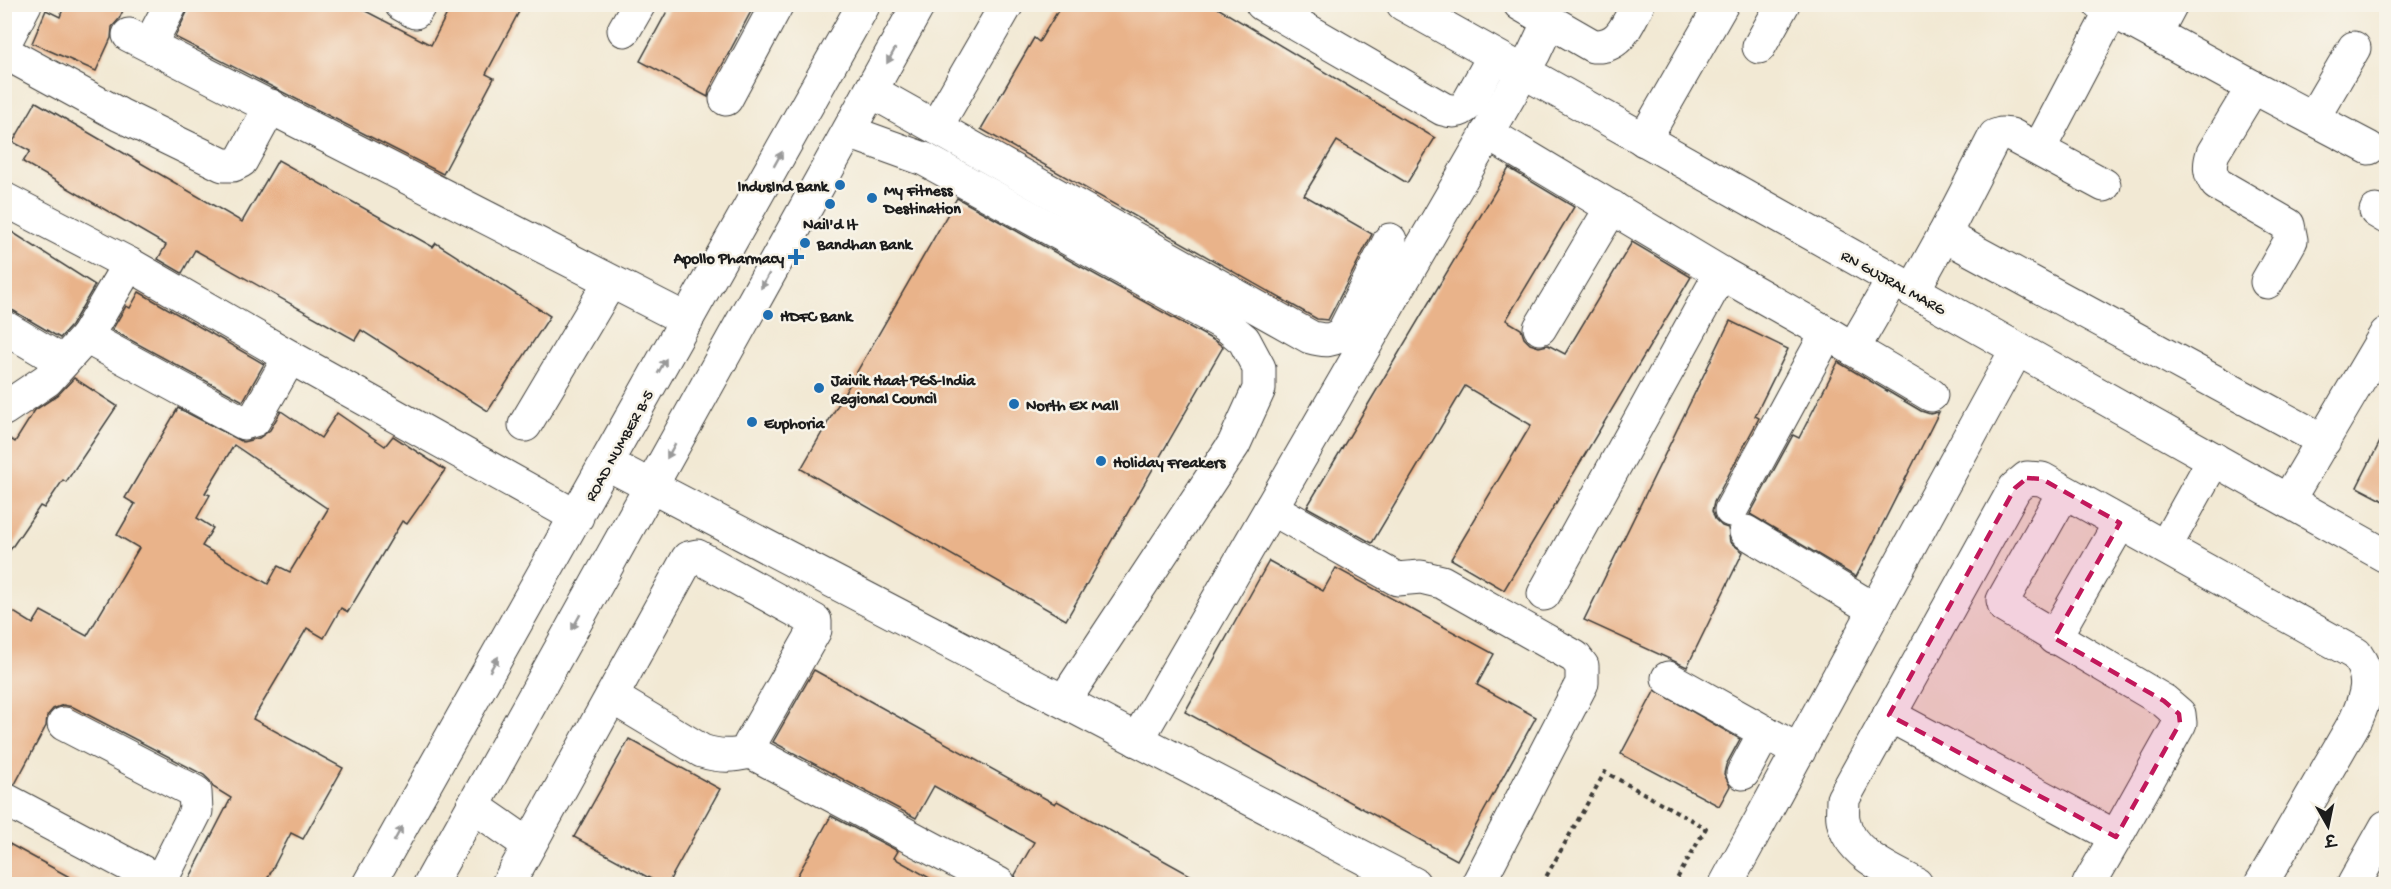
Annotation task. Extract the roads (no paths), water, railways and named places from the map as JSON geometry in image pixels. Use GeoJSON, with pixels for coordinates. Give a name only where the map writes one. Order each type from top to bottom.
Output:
{"type":"FeatureCollection","features":[{"type":"Feature","properties":{"kind":"street"},"geometry":{"type":"LineString","coordinates":[[4,44],[25,4]]}},
{"type":"Feature","properties":{"kind":"street"},"geometry":{"type":"LineString","coordinates":[[171,4],[140,40],[687,320]]}},
{"type":"Feature","properties":{"kind":"street"},"geometry":{"type":"LineString","coordinates":[[401,4],[415,12],[420,4]]}},
{"type":"Feature","properties":{"kind":"street"},"geometry":{"type":"LineString","coordinates":[[726,99],[777,4]]}},
{"type":"Feature","properties":{"kind":"street","name":"ROAD NUMBER B-5"},"geometry":{"type":"LineString","coordinates":[[369,885],[608,464],[864,4]]}},
{"type":"Feature","properties":{"kind":"street"},"geometry":{"type":"LineString","coordinates":[[430,885],[919,4]]}},
{"type":"Feature","properties":{"kind":"street"},"geometry":{"type":"LineString","coordinates":[[936,127],[1007,4]]}},
{"type":"Feature","properties":{"kind":"street"},"geometry":{"type":"LineString","coordinates":[[1262,4],[1443,109],[1452,111],[1460,111],[1467,105],[1549,21]]}},
{"type":"Feature","properties":{"kind":"street","name":"RN GUJRAL MARG"},"geometry":{"type":"LineString","coordinates":[[1403,4],[2386,556]]}},
{"type":"Feature","properties":{"kind":"street"},"geometry":{"type":"LineString","coordinates":[[1520,4],[1593,46],[1609,45],[1620,38],[1638,4]]}},
{"type":"Feature","properties":{"kind":"street"},"geometry":{"type":"LineString","coordinates":[[1644,140],[1722,4]]}},
{"type":"Feature","properties":{"kind":"street"},"geometry":{"type":"LineString","coordinates":[[1758,47],[1783,4]]}},
{"type":"Feature","properties":{"kind":"street"},"geometry":{"type":"LineString","coordinates":[[2155,34],[2172,4]]}},
{"type":"Feature","properties":{"kind":"street"},"geometry":{"type":"LineString","coordinates":[[2038,149],[2106,7],[2369,148]]}},
{"type":"Feature","properties":{"kind":"street"},"geometry":{"type":"LineString","coordinates":[[2313,118],[2354,48]]}},
{"type":"Feature","properties":{"kind":"street"},"geometry":{"type":"LineString","coordinates":[[4,52],[120,115],[223,165],[233,165],[241,161],[271,106]]}},
{"type":"Feature","properties":{"kind":"street"},"geometry":{"type":"LineString","coordinates":[[1137,740],[1487,133],[1508,64]]}},
{"type":"Feature","properties":{"kind":"street"},"geometry":{"type":"LineString","coordinates":[[2253,87],[2213,153],[2210,162],[2212,177],[2217,184],[2288,225],[2290,240],[2267,282]]}},
{"type":"Feature","properties":{"kind":"street"},"geometry":{"type":"LineString","coordinates":[[871,91],[1310,337],[1320,340],[1338,338],[1344,331],[1390,240]]}},
{"type":"Feature","properties":{"kind":"street"},"geometry":{"type":"LineString","coordinates":[[849,132],[924,159],[1226,325],[1244,340],[1259,368],[1259,389],[1234,444],[1064,701]]}},
{"type":"Feature","properties":{"kind":"street"},"geometry":{"type":"LineString","coordinates":[[1487,133],[1930,395]]}},
{"type":"Feature","properties":{"kind":"street"},"geometry":{"type":"LineString","coordinates":[[1875,610],[1738,521],[1840,341],[1903,285],[1944,235],[1995,136],[2011,135],[2104,185]]}},
{"type":"Feature","properties":{"kind":"street"},"geometry":{"type":"LineString","coordinates":[[4,199],[129,264],[290,357],[577,517]]}},
{"type":"Feature","properties":{"kind":"street"},"geometry":{"type":"LineString","coordinates":[[1540,327],[1611,207]]}},
{"type":"Feature","properties":{"kind":"street"},"geometry":{"type":"LineString","coordinates":[[1944,235],[2324,441]]}},
{"type":"Feature","properties":{"kind":"street"},"geometry":{"type":"LineString","coordinates":[[4,409],[47,380],[86,337],[129,264]]}},
{"type":"Feature","properties":{"kind":"street"},"geometry":{"type":"LineString","coordinates":[[1544,594],[1721,273]]}},
{"type":"Feature","properties":{"kind":"street"},"geometry":{"type":"LineString","coordinates":[[525,425],[610,282]]}},
{"type":"Feature","properties":{"kind":"street"},"geometry":{"type":"LineString","coordinates":[[4,327],[63,362]]}},
{"type":"Feature","properties":{"kind":"street"},"geometry":{"type":"LineString","coordinates":[[2289,500],[2386,334]]}},
{"type":"Feature","properties":{"kind":"street"},"geometry":{"type":"LineString","coordinates":[[86,337],[244,423],[254,420],[290,357]]}},
{"type":"Feature","properties":{"kind":"street"},"geometry":{"type":"LineString","coordinates":[[1726,885],[2017,349]]}},
{"type":"Feature","properties":{"kind":"street"},"geometry":{"type":"LineString","coordinates":[[2165,547],[2214,459]]}},
{"type":"Feature","properties":{"kind":"street"},"geometry":{"type":"LineString","coordinates":[[608,464],[1414,885]]}},
{"type":"Feature","properties":{"kind":"street"},"geometry":{"type":"LineString","coordinates":[[1916,885],[1860,851],[1843,820],[1843,799],[2015,488],[2027,478],[2042,479],[2165,547],[2356,654],[2364,665],[2367,696],[2356,720],[2261,885]]}},
{"type":"Feature","properties":{"kind":"street"},"geometry":{"type":"LineString","coordinates":[[2064,492],[2003,600],[2005,607],[2164,701],[2179,714],[2180,723],[2089,885]]}},
{"type":"Feature","properties":{"kind":"street"},"geometry":{"type":"LineString","coordinates":[[1271,508],[1397,579],[1420,577],[1442,582],[1575,657],[1582,666],[1582,683],[1478,885]]}},
{"type":"Feature","properties":{"kind":"street"},"geometry":{"type":"LineString","coordinates":[[2054,638],[2120,523]]}},
{"type":"Feature","properties":{"kind":"street"},"geometry":{"type":"LineString","coordinates":[[507,885],[688,558],[697,556],[815,621],[815,630],[750,744],[751,752]]}},
{"type":"Feature","properties":{"kind":"street"},"geometry":{"type":"LineString","coordinates":[[1668,678],[1799,751]]}},
{"type":"Feature","properties":{"kind":"street"},"geometry":{"type":"LineString","coordinates":[[612,697],[702,751],[730,757],[751,752],[999,885]]}},
{"type":"Feature","properties":{"kind":"street"},"geometry":{"type":"LineString","coordinates":[[1889,715],[2116,837]]}},
{"type":"Feature","properties":{"kind":"street"},"geometry":{"type":"LineString","coordinates":[[4,799],[162,883],[196,811],[195,792],[64,724]]}},
{"type":"Feature","properties":{"kind":"street"},"geometry":{"type":"LineString","coordinates":[[1743,773],[1765,732]]}},
{"type":"Feature","properties":{"kind":"street"},"geometry":{"type":"LineString","coordinates":[[473,806],[530,845]]}},
{"type":"Feature","properties":{"kind":"street"},"geometry":{"type":"LineString","coordinates":[[2354,885],[2386,827]]}},
{"type":"Feature","properties":{"kind":"place","name":"IndusInd Bank"},"geometry":{"type":"Point","coordinates":[840,185]}},
{"type":"Feature","properties":{"kind":"place","name":"My Fitness Destination"},"geometry":{"type":"Point","coordinates":[872,198]}},
{"type":"Feature","properties":{"kind":"place","name":"Nail'd It"},"geometry":{"type":"Point","coordinates":[830,204]}},
{"type":"Feature","properties":{"kind":"place","name":"Bandhan Bank"},"geometry":{"type":"Point","coordinates":[805,243]}},
{"type":"Feature","properties":{"kind":"place","name":"Apollo Pharmacy"},"geometry":{"type":"Point","coordinates":[796,257]}},
{"type":"Feature","properties":{"kind":"place","name":"HDFC Bank"},"geometry":{"type":"Point","coordinates":[768,315]}},
{"type":"Feature","properties":{"kind":"place","name":"Jaivik Haat PGS-India Regional Council"},"geometry":{"type":"Point","coordinates":[819,388]}},
{"type":"Feature","properties":{"kind":"place","name":"North Ex Mall"},"geometry":{"type":"Point","coordinates":[1014,404]}},
{"type":"Feature","properties":{"kind":"place","name":"Euphoria"},"geometry":{"type":"Point","coordinates":[752,422]}},
{"type":"Feature","properties":{"kind":"place","name":"Holiday Freakers"},"geometry":{"type":"Point","coordinates":[1101,461]}}]}
